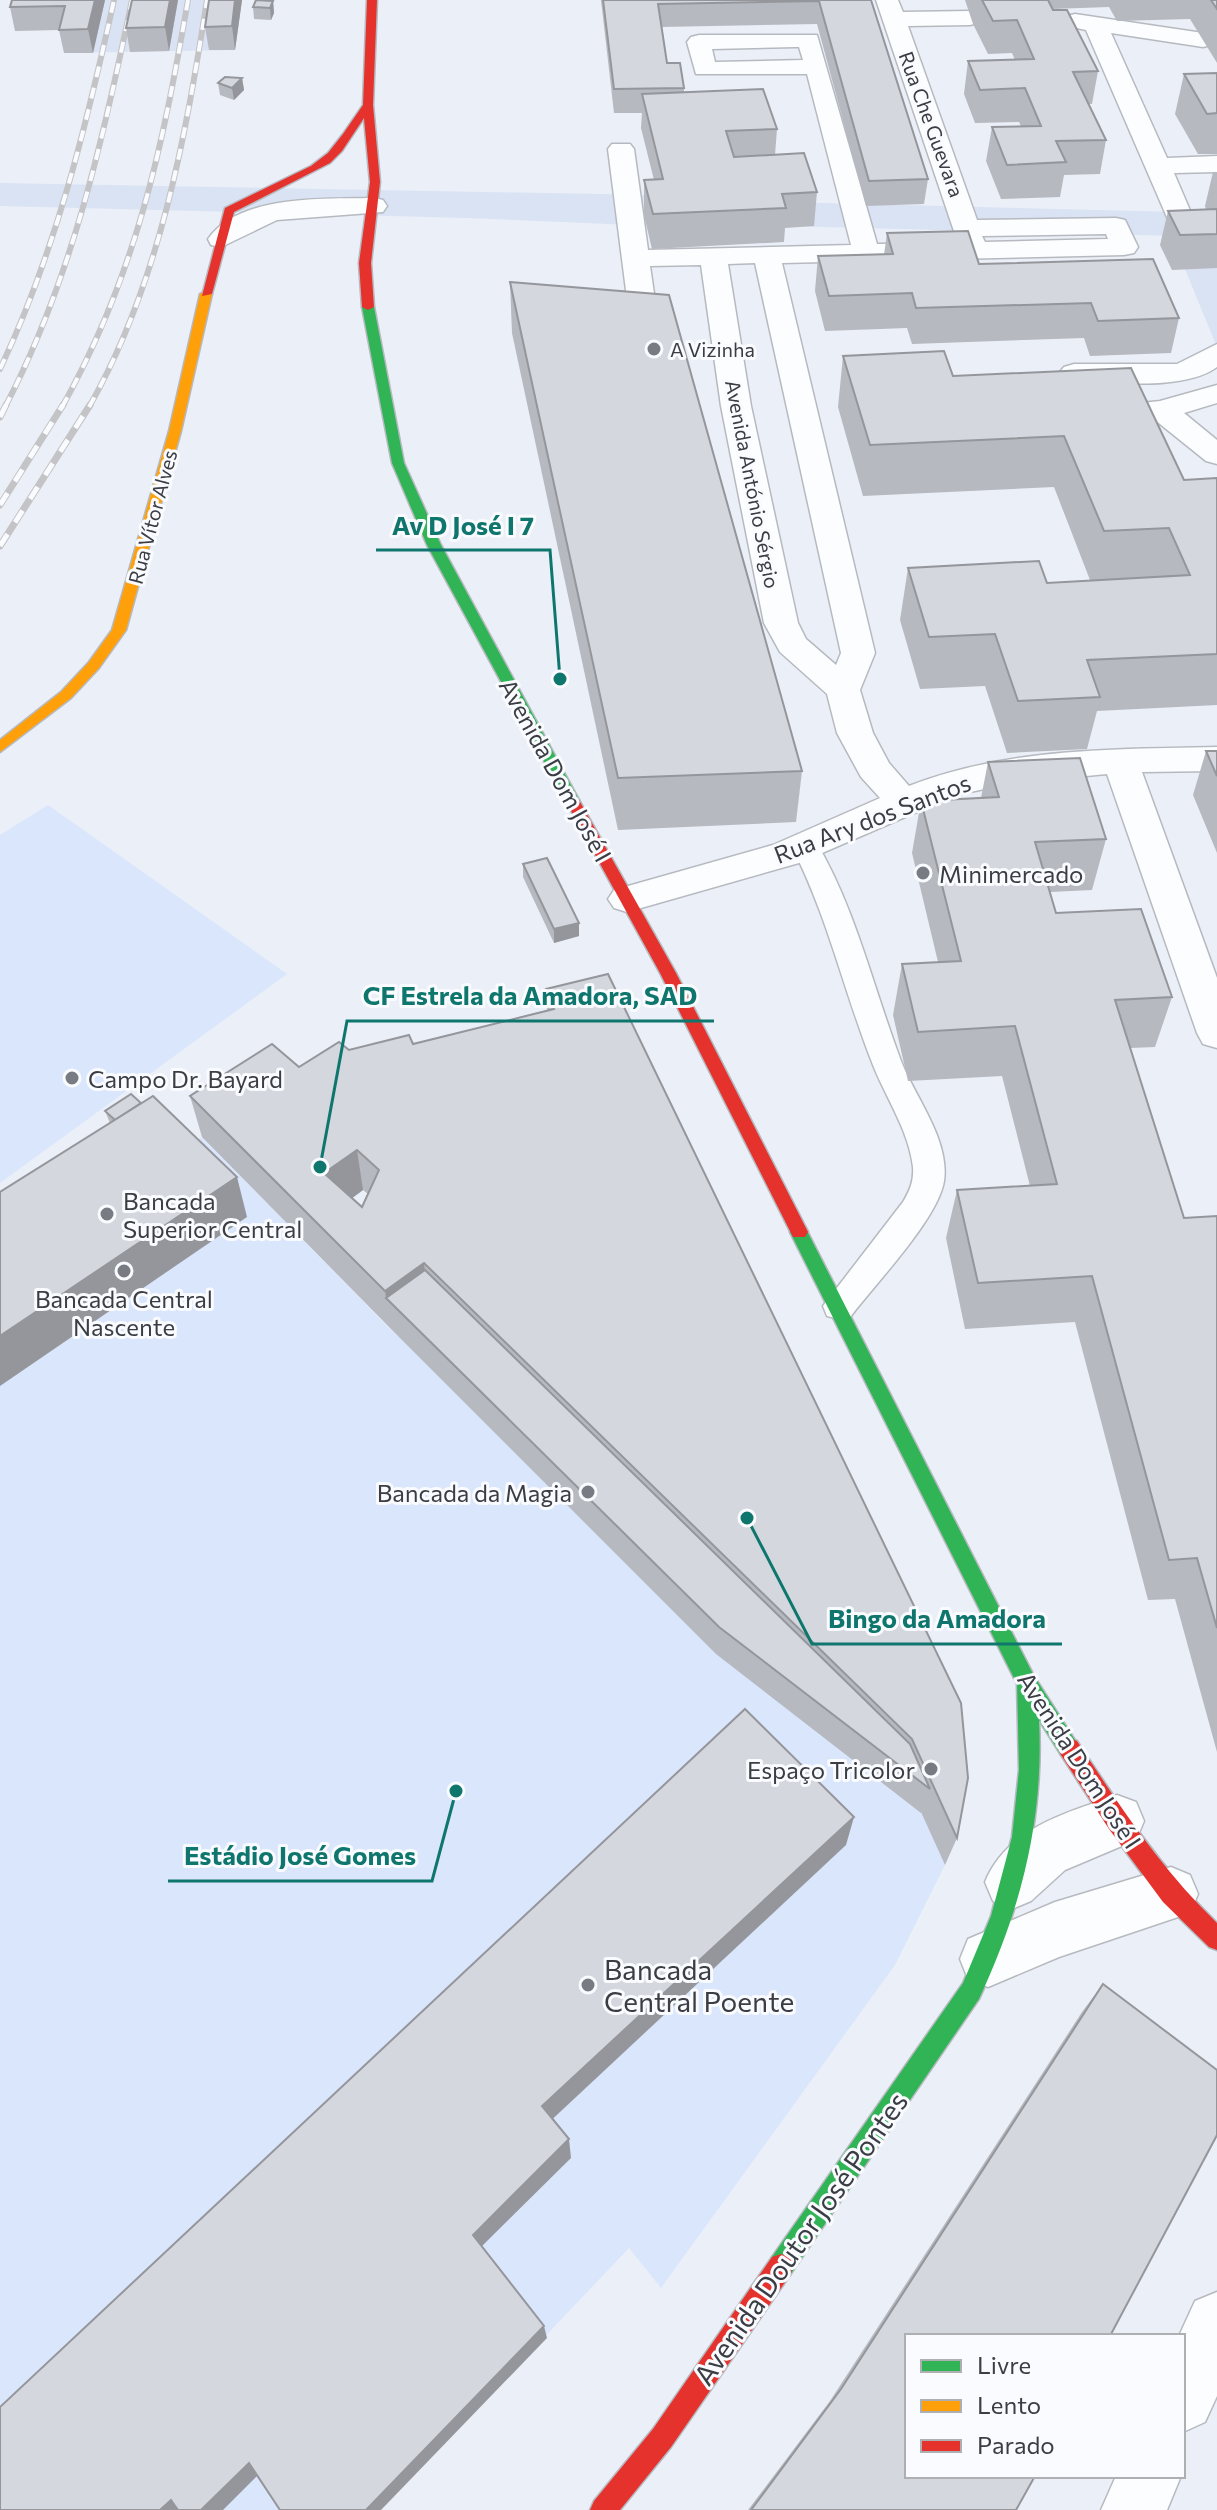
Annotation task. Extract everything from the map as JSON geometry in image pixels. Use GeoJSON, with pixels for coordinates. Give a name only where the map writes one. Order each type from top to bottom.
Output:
{"type":"FeatureCollection","features":[{"type":"Feature","properties":{"kind":"street","name":"Avenida Dom José I"},"geometry":{"type":"LineString","coordinates":[[372,0],[368,105],[374,206],[365,263],[369,315],[398,463],[434,545],[477,628],[627,899],[839,1306],[1027,1683],[1117,1821],[1171,1894],[1217,1939]]}},
{"type":"Feature","properties":{"kind":"street"},"geometry":{"type":"LineString","coordinates":[[890,10],[970,18]]}},
{"type":"Feature","properties":{"kind":"street","name":"Rua Che Guevara"},"geometry":{"type":"LineString","coordinates":[[866,252],[971,239],[890,10]]}},
{"type":"Feature","properties":{"kind":"street"},"geometry":{"type":"LineString","coordinates":[[1047,18],[1203,40]]}},
{"type":"Feature","properties":{"kind":"street"},"geometry":{"type":"LineString","coordinates":[[1096,25],[1182,222]]}},
{"type":"Feature","properties":{"kind":"street"},"geometry":{"type":"LineString","coordinates":[[636,258],[866,252],[817,67]]}},
{"type":"Feature","properties":{"kind":"street","name":"Rua Vítor Alves"},"geometry":{"type":"LineString","coordinates":[[0,747],[36,723],[73,691],[102,659],[119,630],[175,431],[229,210],[239,201],[299,177],[328,160],[368,105]]}},
{"type":"Feature","properties":{"kind":"street"},"geometry":{"type":"LineString","coordinates":[[621,149],[643,314]]}},
{"type":"Feature","properties":{"kind":"street"},"geometry":{"type":"LineString","coordinates":[[1157,166],[1217,164]]}},
{"type":"Feature","properties":{"kind":"street"},"geometry":{"type":"LineString","coordinates":[[221,239],[233,227],[265,214],[374,206]]}},
{"type":"Feature","properties":{"kind":"street"},"geometry":{"type":"LineString","coordinates":[[766,254],[858,653],[843,690],[855,733],[868,757],[903,802]]}},
{"type":"Feature","properties":{"kind":"street","name":"Avenida António Sérgio"},"geometry":{"type":"LineString","coordinates":[[713,255],[736,406],[781,623],[792,645],[843,690]]}},
{"type":"Feature","properties":{"kind":"street"},"geometry":{"type":"LineString","coordinates":[[1049,376],[1062,373],[1177,373],[1197,368],[1217,353]]}},
{"type":"Feature","properties":{"kind":"street"},"geometry":{"type":"LineString","coordinates":[[1071,417],[1162,410],[1217,394]]}},
{"type":"Feature","properties":{"kind":"street"},"geometry":{"type":"LineString","coordinates":[[1162,410],[1217,455]]}},
{"type":"Feature","properties":{"kind":"street","name":"Rua Ary dos Santos"},"geometry":{"type":"LineString","coordinates":[[627,899],[805,847],[945,786],[1054,765],[1217,759]]}},
{"type":"Feature","properties":{"kind":"street"},"geometry":{"type":"LineString","coordinates":[[1120,761],[1217,1033]]}},
{"type":"Feature","properties":{"kind":"street","name":"Avenida Doutor José Pontes"},"geometry":{"type":"LineString","coordinates":[[603,2510],[662,2438],[971,1991],[988,1959],[1012,1882],[1027,1798],[1027,1683]]}},
{"type":"Feature","properties":{"kind":"street","name":"Avenida Doutor José Pontes"},"geometry":{"type":"LineString","coordinates":[[1012,1882],[1026,1863],[1052,1846],[1117,1821]]}},
{"type":"Feature","properties":{"kind":"street"},"geometry":{"type":"LineString","coordinates":[[988,1959],[1055,1930],[1171,1894]]}},
{"type":"Feature","properties":{"kind":"street"},"geometry":{"type":"LineString","coordinates":[[1185,2395],[1217,2323]]}},
{"type":"Feature","properties":{"kind":"street"},"geometry":{"type":"LineString","coordinates":[[1134,2510],[1148,2478]]}},
{"type":"Feature","properties":{"kind":"lane"},"geometry":{"type":"LineString","coordinates":[[805,847],[822,875],[873,1012],[886,1059],[919,1135],[928,1168],[924,1194],[839,1306]]}},
{"type":"Feature","properties":{"kind":"shaded area"},"geometry":{"type":"Polygon","coordinates":[[[77,0],[242,0],[235,50],[64,53],[77,0]]]}},
{"type":"Feature","properties":{"kind":"shaded area"},"geometry":{"type":"Polygon","coordinates":[[[0,183],[705,196],[706,200],[1217,213],[1217,237],[705,224],[704,228],[468,218],[0,206],[0,183]]]}},
{"type":"Feature","properties":{"kind":"shaded area"},"geometry":{"type":"Polygon","coordinates":[[[1217,256],[1217,347],[1180,257],[1217,256]]]}},
{"type":"Feature","properties":{"kind":"shaded area","name":"Campo Dr. Bayard"},"geometry":{"type":"Polygon","coordinates":[[[48,805],[287,974],[0,1183],[0,835],[48,805]]]}},
{"type":"Feature","properties":{"kind":"shaded area"},"geometry":{"type":"Polygon","coordinates":[[[202,1137],[391,1330],[902,1769],[945,1865],[895,1965],[661,2288],[629,2248],[380,2510],[0,2510],[0,1204],[178,1152],[202,1137]]]}},
{"type":"Feature","properties":{"kind":"building"},"geometry":{"type":"Polygon","coordinates":[[[12,0],[95,0],[88,29],[59,30],[65,6],[10,7],[12,0]]]}},
{"type":"Feature","properties":{"kind":"building"},"geometry":{"type":"Polygon","coordinates":[[[132,0],[170,0],[165,27],[126,28],[132,0]]]}},
{"type":"Feature","properties":{"kind":"building"},"geometry":{"type":"Polygon","coordinates":[[[209,0],[235,0],[232,26],[205,27],[209,0]]]}},
{"type":"Feature","properties":{"kind":"building"},"geometry":{"type":"Polygon","coordinates":[[[256,0],[273,1],[270,8],[253,7],[256,0]]]}},
{"type":"Feature","properties":{"kind":"building"},"geometry":{"type":"Polygon","coordinates":[[[603,0],[871,0],[928,179],[869,181],[819,1],[658,4],[667,63],[680,63],[684,88],[614,89],[603,0]]]}},
{"type":"Feature","properties":{"kind":"building"},"geometry":{"type":"Polygon","coordinates":[[[982,0],[1048,0],[1053,10],[1067,10],[1098,71],[1073,72],[1106,140],[1056,141],[1066,162],[1007,165],[992,127],[1041,126],[1025,88],[980,90],[968,61],[1034,59],[1017,20],[993,21],[982,0]]]}},
{"type":"Feature","properties":{"kind":"building"},"geometry":{"type":"Polygon","coordinates":[[[1217,73],[1217,113],[1207,114],[1184,74],[1217,73]]]}},
{"type":"Feature","properties":{"kind":"building"},"geometry":{"type":"Polygon","coordinates":[[[225,77],[242,78],[232,88],[218,83],[225,77]]]}},
{"type":"Feature","properties":{"kind":"building"},"geometry":{"type":"Polygon","coordinates":[[[763,89],[777,129],[726,131],[734,157],[804,153],[817,192],[782,194],[786,208],[653,214],[644,180],[663,179],[642,94],[763,89]]]}},
{"type":"Feature","properties":{"kind":"building"},"geometry":{"type":"Polygon","coordinates":[[[1217,209],[1217,234],[1180,235],[1168,211],[1217,209]]]}},
{"type":"Feature","properties":{"kind":"building"},"geometry":{"type":"Polygon","coordinates":[[[968,231],[979,264],[1153,259],[1179,318],[1098,321],[1091,303],[916,308],[912,293],[829,296],[818,256],[893,254],[887,233],[968,231]]]}},
{"type":"Feature","properties":{"kind":"building"},"geometry":{"type":"Polygon","coordinates":[[[510,282],[669,295],[802,771],[618,778],[510,282]]]}},
{"type":"Feature","properties":{"kind":"building"},"geometry":{"type":"Polygon","coordinates":[[[944,351],[953,376],[1131,368],[1184,480],[1217,478],[1217,654],[1087,660],[1100,697],[1018,701],[995,634],[929,637],[908,568],[1039,561],[1047,583],[1190,575],[1169,528],[1104,531],[1064,436],[870,445],[843,356],[944,351]]]}},
{"type":"Feature","properties":{"kind":"building"},"geometry":{"type":"Polygon","coordinates":[[[1206,751],[1217,751],[1217,776],[1206,751]]]}},
{"type":"Feature","properties":{"kind":"building"},"geometry":{"type":"Polygon","coordinates":[[[1080,758],[1106,839],[1035,842],[1056,913],[1141,909],[1172,997],[1115,1000],[1184,1218],[1217,1216],[1217,1628],[1197,1558],[1169,1560],[1092,1276],[978,1283],[957,1190],[1057,1184],[1015,1026],[918,1032],[902,964],[961,961],[921,801],[999,797],[988,762],[1080,758]]]}},
{"type":"Feature","properties":{"kind":"building"},"geometry":{"type":"Polygon","coordinates":[[[547,858],[579,923],[554,929],[523,864],[547,858]]]}},
{"type":"Feature","properties":{"kind":"building"},"geometry":{"type":"Polygon","coordinates":[[[608,974],[961,1703],[968,1778],[957,1838],[912,1739],[424,1263],[385,1291],[190,1096],[272,1044],[299,1067],[339,1042],[349,1050],[409,1035],[413,1044],[554,1009],[546,989],[608,974]],[[357,1150],[324,1173],[362,1207],[379,1170],[357,1150]]]}},
{"type":"Feature","properties":{"kind":"building"},"geometry":{"type":"Polygon","coordinates":[[[131,1094],[141,1103],[115,1120],[105,1111],[131,1094]]]}},
{"type":"Feature","properties":{"kind":"building"},"geometry":{"type":"Polygon","coordinates":[[[153,1096],[237,1177],[0,1336],[0,1192],[153,1096]]]}},
{"type":"Feature","properties":{"kind":"building"},"geometry":{"type":"Polygon","coordinates":[[[425,1270],[910,1744],[930,1789],[719,1627],[386,1298],[425,1270]]]}},
{"type":"Feature","properties":{"kind":"building","name":"Bancada Central Poente"},"geometry":{"type":"Polygon","coordinates":[[[745,1709],[854,1817],[542,2106],[569,2139],[473,2235],[544,2326],[366,2510],[280,2510],[249,2463],[201,2510],[178,2510],[171,2500],[160,2510],[0,2510],[0,2407],[745,1709]]]}},
{"type":"Feature","properties":{"kind":"building"},"geometry":{"type":"Polygon","coordinates":[[[1103,1984],[1217,2070],[1217,2135],[1111,2334],[905,2334],[905,2478],[1034,2478],[1016,2510],[751,2510],[841,2389],[1103,1984]]]}},
{"type":"Feature","properties":{"kind":"railway"},"geometry":{"type":"LineString","coordinates":[[0,369],[38,279],[68,188],[114,0]]}},
{"type":"Feature","properties":{"kind":"railway"},"geometry":{"type":"LineString","coordinates":[[0,417],[29,359],[67,259],[97,157],[132,0]]}},
{"type":"Feature","properties":{"kind":"railway"},"geometry":{"type":"LineString","coordinates":[[62,407],[110,308],[128,258],[168,108],[188,0]]}},
{"type":"Feature","properties":{"kind":"railway"},"geometry":{"type":"LineString","coordinates":[[89,407],[114,359],[152,260],[179,157],[207,0]]}},
{"type":"Feature","properties":{"kind":"railway"},"geometry":{"type":"LineString","coordinates":[[0,505],[63,405]]}},
{"type":"Feature","properties":{"kind":"railway"},"geometry":{"type":"LineString","coordinates":[[0,546],[90,405]]}},
{"type":"Feature","properties":{"kind":"traffic: fast"},"geometry":{"type":"LineString","coordinates":[[368,307],[398,463],[434,545],[572,800]]}},
{"type":"Feature","properties":{"kind":"traffic: fast"},"geometry":{"type":"LineString","coordinates":[[799,1232],[1027,1683],[1069,1748]]}},
{"type":"Feature","properties":{"kind":"traffic: fast"},"geometry":{"type":"LineString","coordinates":[[781,2266],[971,1991],[983,1966],[1002,1916],[1023,1837],[1029,1770],[1027,1683]]}},
{"type":"Feature","properties":{"kind":"traffic: slow"},"geometry":{"type":"LineString","coordinates":[[0,747],[66,695],[94,665],[119,630],[175,431],[206,294]]}},
{"type":"Feature","properties":{"kind":"traffic: jam"},"geometry":{"type":"LineString","coordinates":[[368,307],[365,263],[375,182],[368,105],[372,0]]}},
{"type":"Feature","properties":{"kind":"traffic: jam"},"geometry":{"type":"LineString","coordinates":[[206,294],[229,210],[326,161],[368,105]]}},
{"type":"Feature","properties":{"kind":"traffic: jam"},"geometry":{"type":"LineString","coordinates":[[572,800],[668,973],[799,1232]]}},
{"type":"Feature","properties":{"kind":"traffic: jam"},"geometry":{"type":"LineString","coordinates":[[1069,1748],[1117,1821],[1171,1894],[1217,1939]]}},
{"type":"Feature","properties":{"kind":"traffic: jam"},"geometry":{"type":"LineString","coordinates":[[603,2510],[662,2438],[781,2266]]}},
{"type":"Feature","properties":{"kind":"place","name":"A Vizinha"},"geometry":{"type":"Point","coordinates":[654,349]}},
{"type":"Feature","properties":{"kind":"place","name":"Av D José I 7"},"geometry":{"type":"Point","coordinates":[560,679]}},
{"type":"Feature","properties":{"kind":"place","name":"Minimercado"},"geometry":{"type":"Point","coordinates":[923,873]}},
{"type":"Feature","properties":{"kind":"place","name":"Campo Dr. Bayard"},"geometry":{"type":"Point","coordinates":[72,1078]}},
{"type":"Feature","properties":{"kind":"place","name":"CF Estrela da Amadora, SAD"},"geometry":{"type":"Point","coordinates":[320,1167]}},
{"type":"Feature","properties":{"kind":"place","name":"Bancada Superior Central"},"geometry":{"type":"Point","coordinates":[107,1214]}},
{"type":"Feature","properties":{"kind":"place","name":"Bancada Central Nascente"},"geometry":{"type":"Point","coordinates":[124,1271]}},
{"type":"Feature","properties":{"kind":"place","name":"Bancada da Magia"},"geometry":{"type":"Point","coordinates":[588,1492]}},
{"type":"Feature","properties":{"kind":"place","name":"Bingo da Amadora"},"geometry":{"type":"Point","coordinates":[747,1518]}},
{"type":"Feature","properties":{"kind":"place","name":"Espaço Tricolor"},"geometry":{"type":"Point","coordinates":[931,1769]}},
{"type":"Feature","properties":{"kind":"place","name":"Estádio José Gomes"},"geometry":{"type":"Point","coordinates":[456,1791]}},
{"type":"Feature","properties":{"kind":"place","name":"Bancada Central Poente"},"geometry":{"type":"Point","coordinates":[588,1985]}}]}
